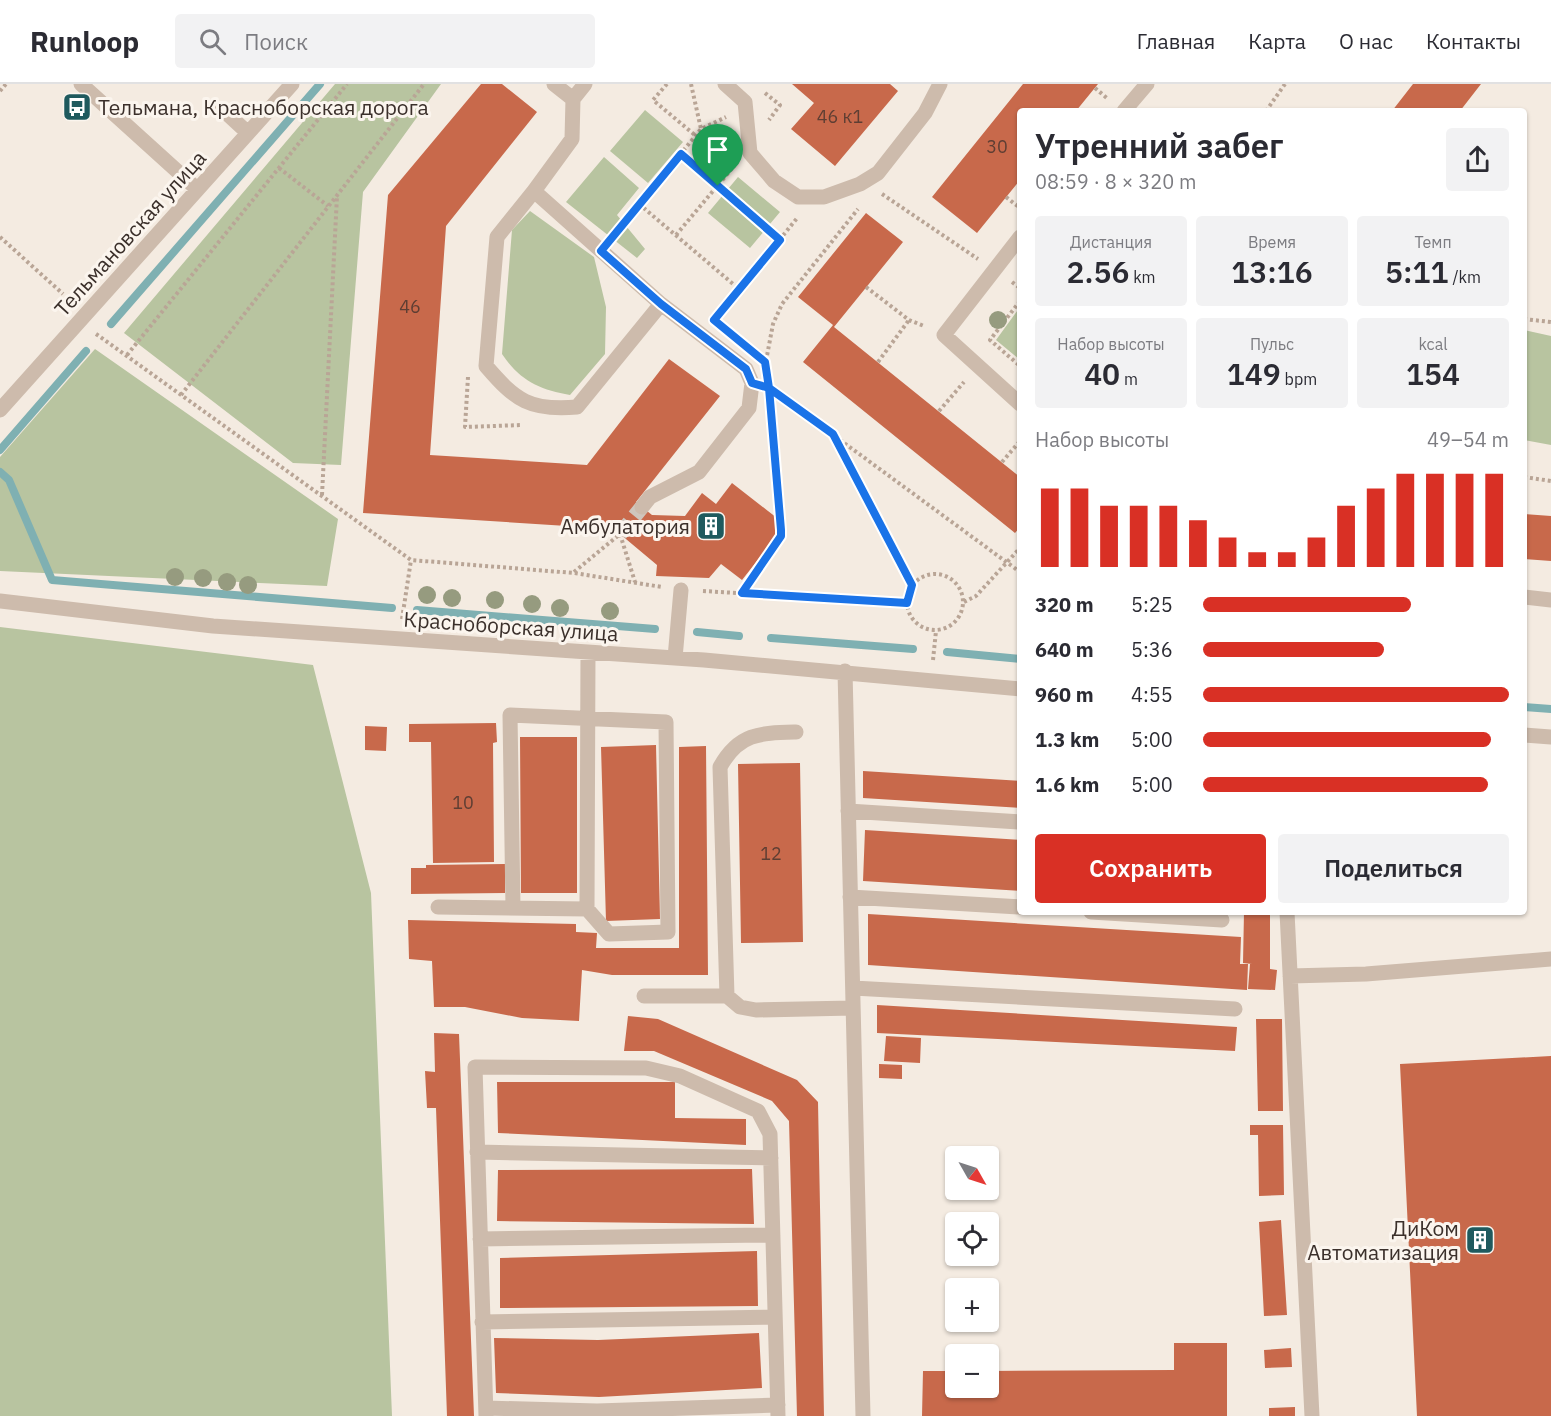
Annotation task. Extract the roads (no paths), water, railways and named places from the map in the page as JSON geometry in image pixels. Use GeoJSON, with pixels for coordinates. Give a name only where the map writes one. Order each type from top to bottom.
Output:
{"type":"FeatureCollection","features":[{"type":"Feature","properties":{"kind":"street"},"geometry":{"type":"LineString","coordinates":[[81,84],[197,189]]}},
{"type":"Feature","properties":{"kind":"street","name":"Тельмановская улица"},"geometry":{"type":"LineString","coordinates":[[0,410],[291,84]]}},
{"type":"Feature","properties":{"kind":"street"},"geometry":{"type":"LineString","coordinates":[[554,84],[573,99]]}},
{"type":"Feature","properties":{"kind":"street"},"geometry":{"type":"LineString","coordinates":[[585,84],[573,99],[572,139],[497,237],[486,366],[510,394],[549,409],[577,407],[661,304]]}},
{"type":"Feature","properties":{"kind":"street"},"geometry":{"type":"LineString","coordinates":[[724,84],[745,102],[750,153],[774,181],[798,197],[824,197],[842,191],[878,173],[925,112],[940,84]]}},
{"type":"Feature","properties":{"kind":"street"},"geometry":{"type":"LineString","coordinates":[[1127,108],[1147,84]]}},
{"type":"Feature","properties":{"kind":"street"},"geometry":{"type":"LineString","coordinates":[[222,109],[248,133]]}},
{"type":"Feature","properties":{"kind":"street"},"geometry":{"type":"LineString","coordinates":[[534,191],[661,304],[746,369],[752,383],[749,408],[699,472],[650,497],[642,507]]}},
{"type":"Feature","properties":{"kind":"street"},"geometry":{"type":"LineString","coordinates":[[1017,241],[944,335],[1017,401]]}},
{"type":"Feature","properties":{"kind":"street"},"geometry":{"type":"LineString","coordinates":[[675,658],[681,590]]}},
{"type":"Feature","properties":{"kind":"street"},"geometry":{"type":"LineString","coordinates":[[1527,597],[1551,600]]}},
{"type":"Feature","properties":{"kind":"street","name":"Красноборская улица"},"geometry":{"type":"LineString","coordinates":[[0,601],[213,626],[845,671],[1017,689]]}},
{"type":"Feature","properties":{"kind":"street"},"geometry":{"type":"LineString","coordinates":[[513,908],[510,715],[588,716],[666,722],[668,932],[609,934],[588,909],[588,716],[588,652]]}},
{"type":"Feature","properties":{"kind":"street"},"geometry":{"type":"LineString","coordinates":[[845,671],[863,1416]]}},
{"type":"Feature","properties":{"kind":"street"},"geometry":{"type":"LineString","coordinates":[[727,996],[720,766],[730,750],[745,739],[766,733],[795,732]]}},
{"type":"Feature","properties":{"kind":"street"},"geometry":{"type":"LineString","coordinates":[[1527,735],[1551,737]]}},
{"type":"Feature","properties":{"kind":"street"},"geometry":{"type":"LineString","coordinates":[[848,811],[1017,822]]}},
{"type":"Feature","properties":{"kind":"street"},"geometry":{"type":"LineString","coordinates":[[850,897],[1017,908]]}},
{"type":"Feature","properties":{"kind":"street"},"geometry":{"type":"LineString","coordinates":[[438,907],[588,909]]}},
{"type":"Feature","properties":{"kind":"street"},"geometry":{"type":"LineString","coordinates":[[1140,915],[1221,920]]}},
{"type":"Feature","properties":{"kind":"street"},"geometry":{"type":"LineString","coordinates":[[1287,915],[1312,1416]]}},
{"type":"Feature","properties":{"kind":"street"},"geometry":{"type":"LineString","coordinates":[[1290,976],[1366,974],[1551,959]]}},
{"type":"Feature","properties":{"kind":"street"},"geometry":{"type":"LineString","coordinates":[[853,988],[1234,1009]]}},
{"type":"Feature","properties":{"kind":"street"},"geometry":{"type":"LineString","coordinates":[[644,996],[727,996],[740,1007],[756,1010],[853,1008]]}},
{"type":"Feature","properties":{"kind":"street"},"geometry":{"type":"LineString","coordinates":[[476,1067],[646,1068],[680,1076],[758,1111],[770,1134],[771,1158],[778,1411],[486,1412],[476,1067]]}},
{"type":"Feature","properties":{"kind":"street"},"geometry":{"type":"LineString","coordinates":[[477,1152],[771,1158]]}},
{"type":"Feature","properties":{"kind":"street"},"geometry":{"type":"LineString","coordinates":[[480,1239],[773,1235]]}},
{"type":"Feature","properties":{"kind":"street"},"geometry":{"type":"LineString","coordinates":[[482,1322],[776,1317]]}},
{"type":"Feature","properties":{"kind":"waterway"},"geometry":{"type":"LineString","coordinates":[[111,324],[320,84]]}},
{"type":"Feature","properties":{"kind":"waterway"},"geometry":{"type":"LineString","coordinates":[[0,450],[86,351]]}},
{"type":"Feature","properties":{"kind":"waterway"},"geometry":{"type":"LineString","coordinates":[[0,472],[9,480],[52,580],[392,608]]}},
{"type":"Feature","properties":{"kind":"waterway"},"geometry":{"type":"LineString","coordinates":[[417,610],[655,629]]}},
{"type":"Feature","properties":{"kind":"waterway"},"geometry":{"type":"LineString","coordinates":[[697,632],[739,636]]}},
{"type":"Feature","properties":{"kind":"waterway"},"geometry":{"type":"LineString","coordinates":[[771,638],[913,649]]}},
{"type":"Feature","properties":{"kind":"waterway"},"geometry":{"type":"LineString","coordinates":[[947,652],[1017,659]]}},
{"type":"Feature","properties":{"kind":"waterway"},"geometry":{"type":"LineString","coordinates":[[1527,707],[1551,709]]}},
{"type":"Feature","properties":{"kind":"tunnel"},"geometry":{"type":"LineString","coordinates":[[620,534],[642,507]]}},
{"type":"Feature","properties":{"kind":"place","name":"Тельмана, Красноборская дорога"},"geometry":{"type":"Point","coordinates":[77,107]}},
{"type":"Feature","properties":{"kind":"place","name":"Амбулатория"},"geometry":{"type":"Point","coordinates":[711,526]}},
{"type":"Feature","properties":{"kind":"place","name":"ДиКом Автоматизация"},"geometry":{"type":"Point","coordinates":[1480,1240]}}]}
